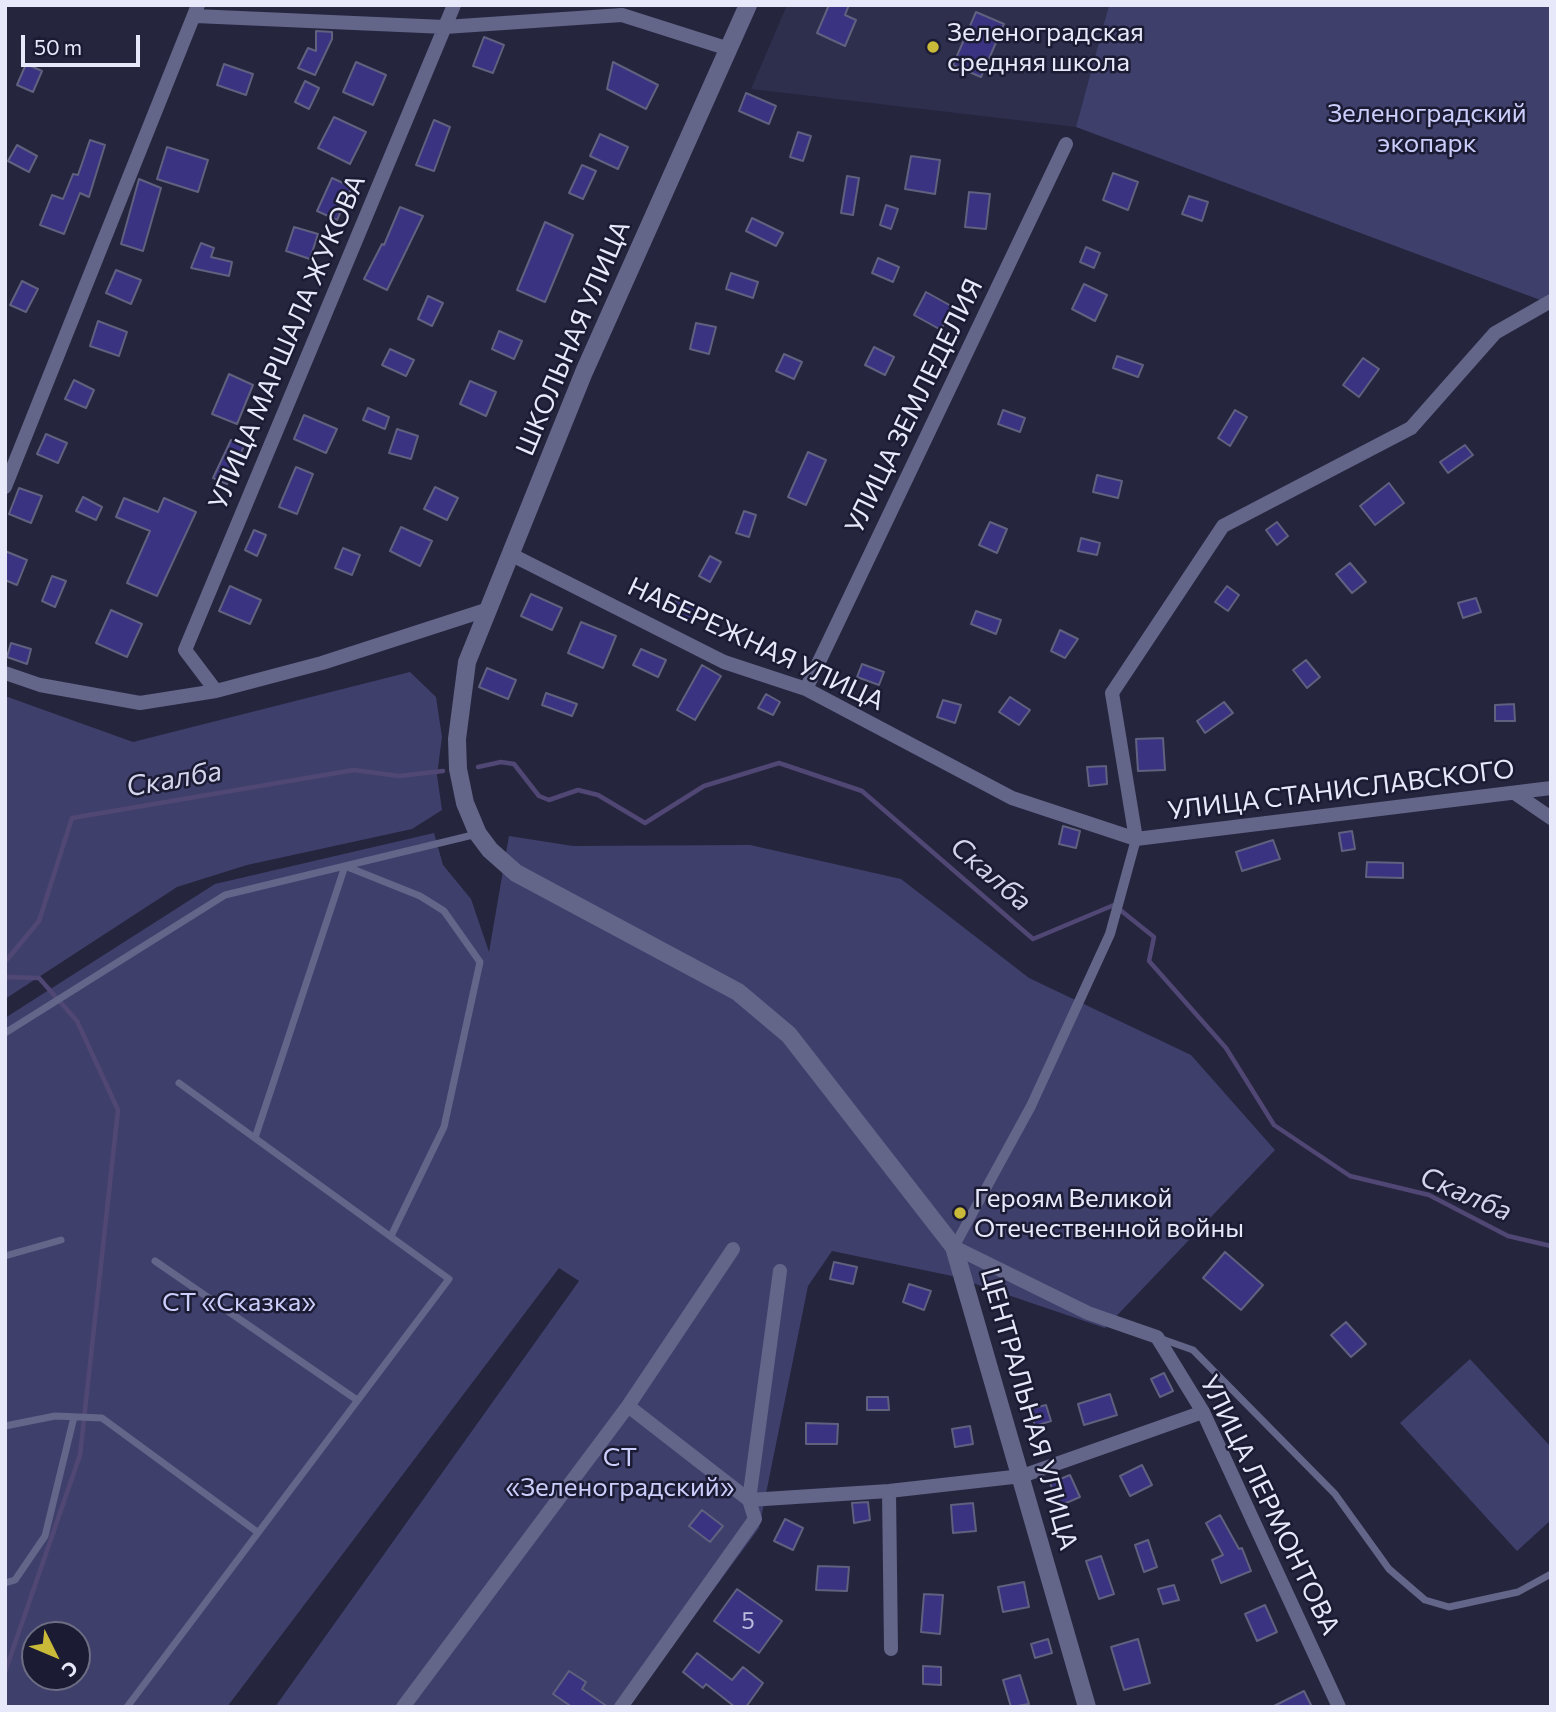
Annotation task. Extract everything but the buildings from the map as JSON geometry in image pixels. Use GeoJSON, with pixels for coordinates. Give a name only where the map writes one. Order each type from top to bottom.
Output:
{"type":"FeatureCollection","features":[{"type":"Feature","properties":{"kind":"street","name":"УЛИЦА МАРШАЛА ЖУКОВА"},"geometry":{"type":"LineString","coordinates":[[216,691],[186,650],[454,5]]}},
{"type":"Feature","properties":{"kind":"street","name":"ШКОЛЬНАЯ УЛИЦА"},"geometry":{"type":"LineString","coordinates":[[478,834],[465,803],[458,769],[460,697],[467,662],[584,372],[748,5]]}},
{"type":"Feature","properties":{"kind":"street"},"geometry":{"type":"LineString","coordinates":[[5,487],[197,10],[445,27],[622,15],[729,49]]}},
{"type":"Feature","properties":{"kind":"street","name":"УЛИЦА ЗЕМЛЕДЕЛИЯ"},"geometry":{"type":"LineString","coordinates":[[806,689],[1066,144]]}},
{"type":"Feature","properties":{"kind":"street"},"geometry":{"type":"LineString","coordinates":[[1157,1338],[1088,1313],[954,1247],[1031,1106],[1110,934],[1136,839],[1112,693],[1223,526],[1411,428],[1495,334],[1551,301]]}},
{"type":"Feature","properties":{"kind":"street","name":"НАБЕРЕЖНАЯ УЛИЦА"},"geometry":{"type":"LineString","coordinates":[[510,554],[724,662],[806,689],[1012,799],[1136,839]]}},
{"type":"Feature","properties":{"kind":"street"},"geometry":{"type":"LineString","coordinates":[[5,673],[40,685],[140,703],[216,691],[322,663],[489,609]]}},
{"type":"Feature","properties":{"kind":"street","name":"УЛИЦА СТАНИСЛАВСКОГО"},"geometry":{"type":"LineString","coordinates":[[1136,839],[1551,788]]}},
{"type":"Feature","properties":{"kind":"street"},"geometry":{"type":"LineString","coordinates":[[1516,794],[1551,818]]}},
{"type":"Feature","properties":{"kind":"street","name":"ЦЕНТРАЛЬНАЯ УЛИЦА"},"geometry":{"type":"LineString","coordinates":[[478,834],[490,850],[516,873],[738,992],[789,1035],[954,1247],[1087,1707]]}},
{"type":"Feature","properties":{"kind":"street"},"geometry":{"type":"LineString","coordinates":[[403,1707],[628,1406],[733,1249]]}},
{"type":"Feature","properties":{"kind":"street"},"geometry":{"type":"LineString","coordinates":[[621,1707],[755,1520],[749,1500],[780,1271]]}},
{"type":"Feature","properties":{"kind":"street","name":"УЛИЦА ЛЕРМОНТОВА"},"geometry":{"type":"LineString","coordinates":[[1157,1338],[1203,1412],[1339,1707]]}},
{"type":"Feature","properties":{"kind":"street"},"geometry":{"type":"LineString","coordinates":[[628,1406],[749,1500],[889,1491],[1022,1476],[1203,1412]]}},
{"type":"Feature","properties":{"kind":"street"},"geometry":{"type":"LineString","coordinates":[[889,1491],[891,1649]]}},
{"type":"Feature","properties":{"kind":"lane"},"geometry":{"type":"LineString","coordinates":[[5,1034],[225,895],[478,834]]}},
{"type":"Feature","properties":{"kind":"lane"},"geometry":{"type":"LineString","coordinates":[[255,1138],[345,866]]}},
{"type":"Feature","properties":{"kind":"lane"},"geometry":{"type":"LineString","coordinates":[[345,866],[420,896],[444,911],[481,962],[444,1126],[391,1236]]}},
{"type":"Feature","properties":{"kind":"lane"},"geometry":{"type":"LineString","coordinates":[[127,1707],[256,1531],[449,1279],[179,1083]]}},
{"type":"Feature","properties":{"kind":"lane"},"geometry":{"type":"LineString","coordinates":[[5,1256],[61,1240]]}},
{"type":"Feature","properties":{"kind":"lane"},"geometry":{"type":"LineString","coordinates":[[155,1261],[357,1400]]}},
{"type":"Feature","properties":{"kind":"lane"},"geometry":{"type":"LineString","coordinates":[[1157,1338],[1193,1350],[1335,1494],[1389,1569],[1425,1600],[1448,1607],[1518,1592],[1551,1574]]}},
{"type":"Feature","properties":{"kind":"lane"},"geometry":{"type":"LineString","coordinates":[[5,1426],[55,1416],[102,1418],[256,1531]]}},
{"type":"Feature","properties":{"kind":"lane"},"geometry":{"type":"LineString","coordinates":[[5,1583],[15,1580],[45,1536],[74,1417]]}},
{"type":"Feature","properties":{"kind":"shaded area","name":"Зеленоградская средняя школа"},"geometry":{"type":"Polygon","coordinates":[[[787,5],[1109,5],[1076,127],[751,89],[787,5]]]}},
{"type":"Feature","properties":{"kind":"green space","name":"Зеленоградский экопарк"},"geometry":{"type":"Polygon","coordinates":[[[1109,5],[1551,5],[1551,304],[1076,127],[1109,5]]]}},
{"type":"Feature","properties":{"kind":"green space"},"geometry":{"type":"Polygon","coordinates":[[[410,672],[436,697],[442,737],[437,775],[442,810],[412,829],[247,865],[177,887],[5,999],[5,696],[133,742],[410,672]]]}},
{"type":"Feature","properties":{"kind":"green space"},"geometry":{"type":"Polygon","coordinates":[[[434,833],[443,865],[471,899],[489,952],[509,836],[573,846],[750,845],[901,879],[1029,978],[1191,1055],[1275,1150],[1105,1328],[952,1276],[832,1251],[808,1286],[759,1528],[627,1707],[275,1707],[579,1281],[559,1268],[227,1707],[5,1707],[5,1018],[215,884],[434,833]]]}},
{"type":"Feature","properties":{"kind":"green space"},"geometry":{"type":"Polygon","coordinates":[[[1470,1359],[1551,1447],[1551,1520],[1517,1551],[1400,1423],[1470,1359]]]}},
{"type":"Feature","properties":{"kind":"waterway","name":"Скалба"},"geometry":{"type":"LineString","coordinates":[[478,767],[501,762],[514,764],[539,796],[549,800],[578,790],[598,795],[645,823],[704,786],[779,763],[862,791],[1033,939],[1114,905],[1154,937],[1149,961],[1226,1048],[1274,1125],[1350,1176],[1429,1195],[1508,1236],[1551,1246]]}},
{"type":"Feature","properties":{"kind":"waterway","name":"Скалба"},"geometry":{"type":"LineString","coordinates":[[5,962],[39,921],[72,818],[354,770],[399,776],[443,771]]}},
{"type":"Feature","properties":{"kind":"waterway"},"geometry":{"type":"LineString","coordinates":[[5,977],[39,978],[77,1021],[118,1110],[80,1455],[5,1672]]}},
{"type":"Feature","properties":{"kind":"place","name":"Зеленоградская средняя школа"},"geometry":{"type":"Point","coordinates":[933,47]}},
{"type":"Feature","properties":{"kind":"place","name":"Героям Великой Отечественной войны"},"geometry":{"type":"Point","coordinates":[960,1213]}},
{"type":"Feature","properties":{"kind":"park label","name":"СТ «Сказка»"},"geometry":{"type":"Point","coordinates":[239,1302]}},
{"type":"Feature","properties":{"kind":"park label","name":"СТ «Зеленоградский»"},"geometry":{"type":"Point","coordinates":[620,1472]}}]}
